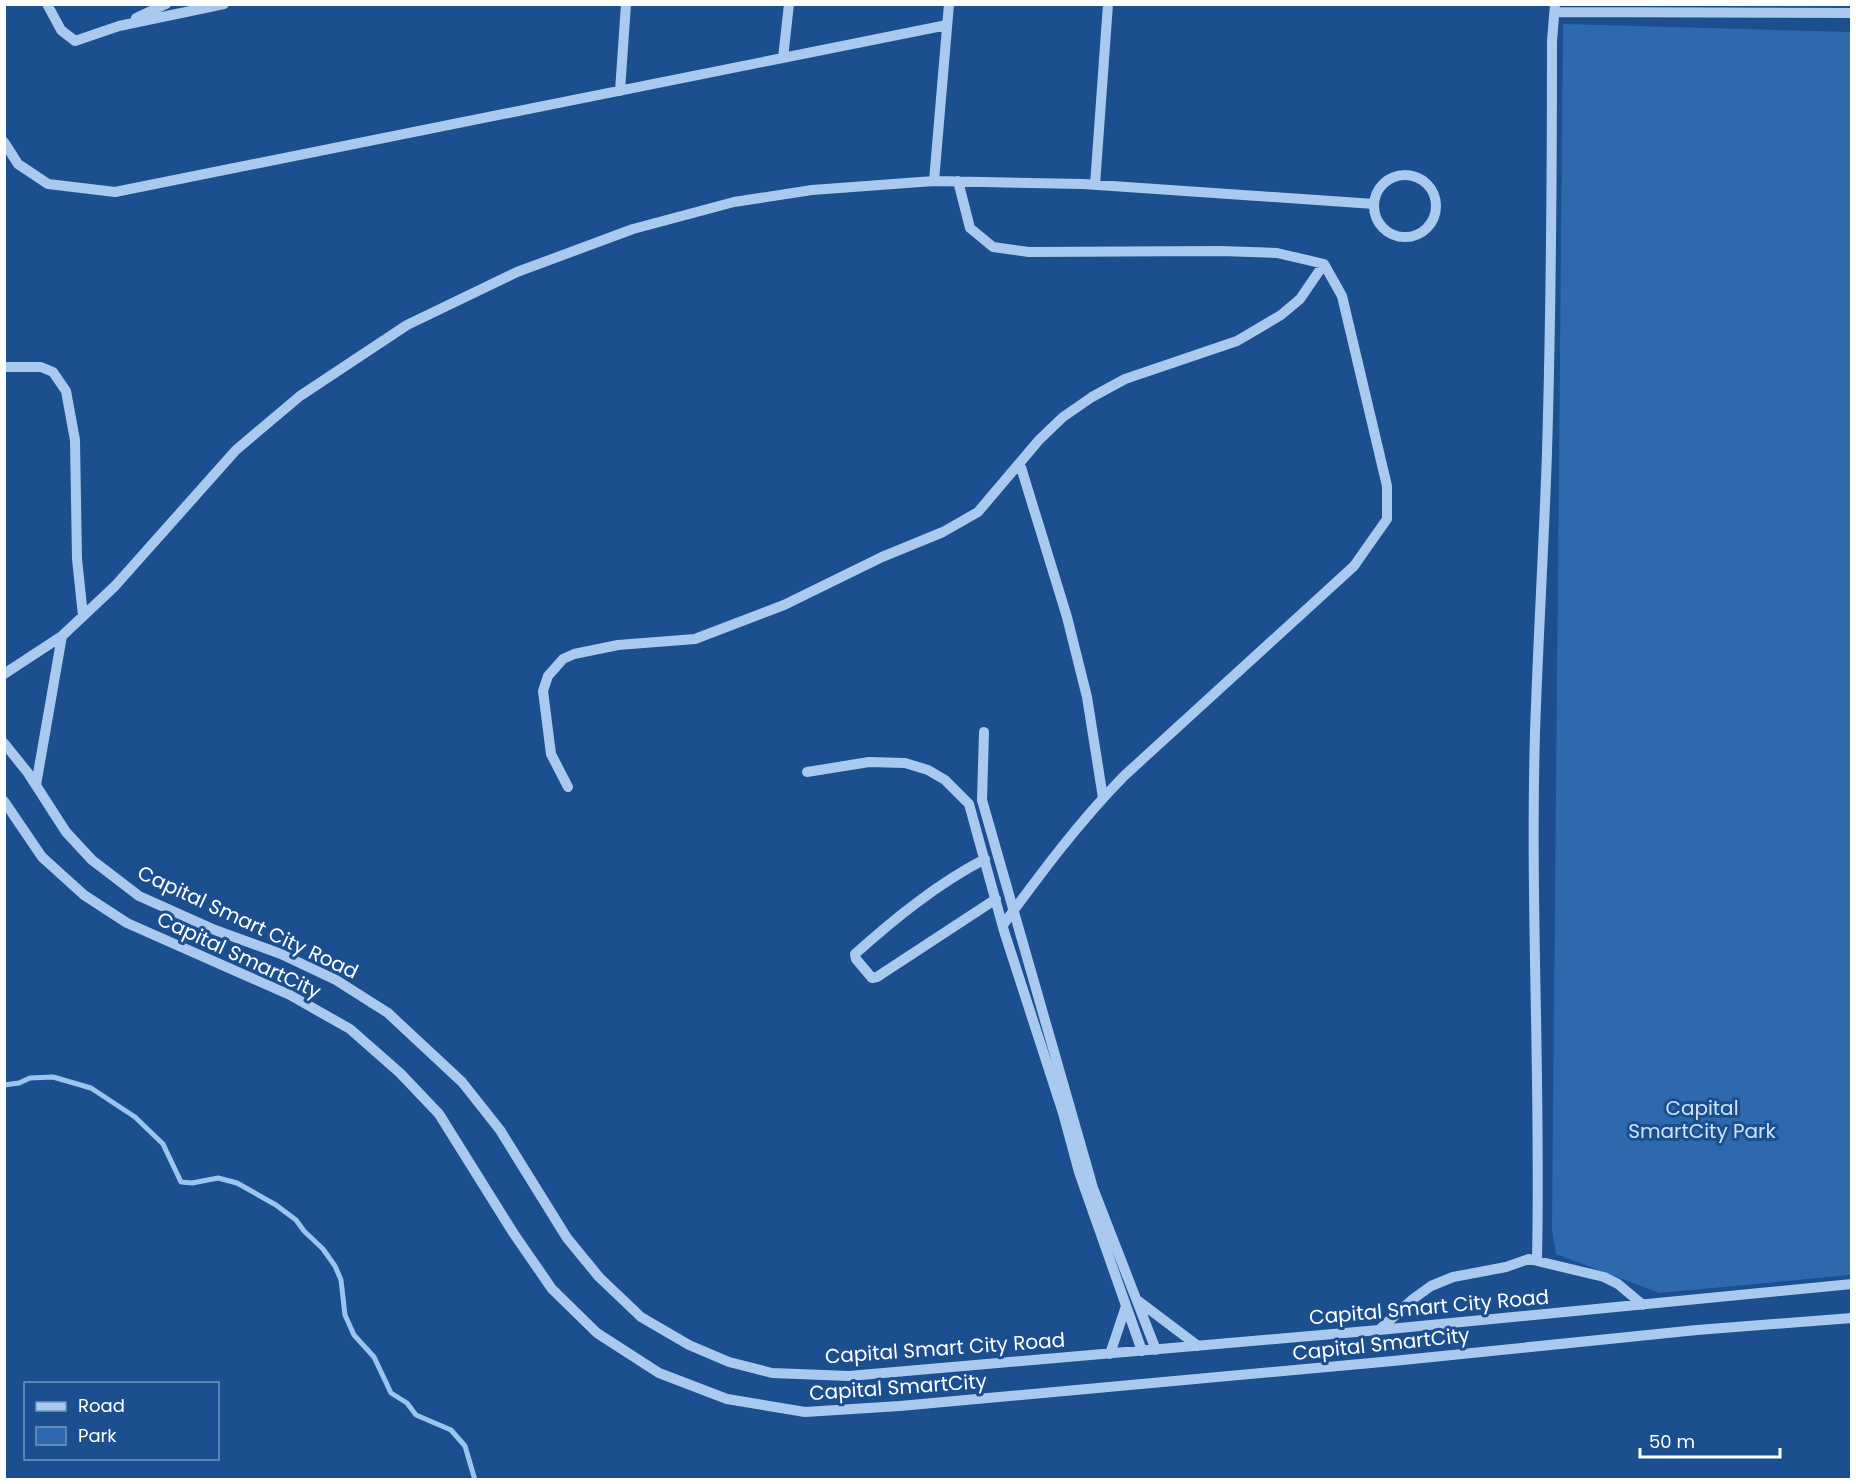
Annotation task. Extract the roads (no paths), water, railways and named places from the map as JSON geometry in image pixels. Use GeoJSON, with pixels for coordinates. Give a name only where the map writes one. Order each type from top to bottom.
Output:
{"type":"FeatureCollection","features":[{"type":"Feature","properties":{"kind":"street"},"geometry":{"type":"LineString","coordinates":[[47,4],[61,30],[75,41],[119,26],[166,4]]}},
{"type":"Feature","properties":{"kind":"street"},"geometry":{"type":"LineString","coordinates":[[119,26],[224,4]]}},
{"type":"Feature","properties":{"kind":"street"},"geometry":{"type":"LineString","coordinates":[[620,91],[626,4]]}},
{"type":"Feature","properties":{"kind":"street"},"geometry":{"type":"LineString","coordinates":[[783,58],[789,4]]}},
{"type":"Feature","properties":{"kind":"street"},"geometry":{"type":"LineString","coordinates":[[934,180],[949,4]]}},
{"type":"Feature","properties":{"kind":"street"},"geometry":{"type":"LineString","coordinates":[[1095,185],[1108,4]]}},
{"type":"Feature","properties":{"kind":"street"},"geometry":{"type":"LineString","coordinates":[[1537,1259],[1539,1160],[1534,883],[1535,734],[1552,286],[1552,41],[1555,8],[1851,13]]}},
{"type":"Feature","properties":{"kind":"street"},"geometry":{"type":"LineString","coordinates":[[4,142],[18,164],[48,184],[115,192],[947,25]]}},
{"type":"Feature","properties":{"kind":"street"},"geometry":{"type":"LineString","coordinates":[[1405,175],[1419,178],[1430,187],[1436,200],[1436,213],[1430,226],[1418,234],[1405,237],[1391,234],[1381,226],[1374,204],[1374,199],[1381,187],[1392,178],[1405,175]]}},
{"type":"Feature","properties":{"kind":"street"},"geometry":{"type":"LineString","coordinates":[[4,674],[62,636],[115,586],[236,450],[300,396],[407,325],[517,272],[633,228],[734,202],[812,190],[934,180],[1095,185],[1374,204]]}},
{"type":"Feature","properties":{"kind":"street"},"geometry":{"type":"LineString","coordinates":[[958,181],[970,228],[993,247],[1029,252],[1277,253],[1324,264],[1342,296],[1387,486],[1387,519],[1354,567],[1124,776],[1038,875],[1003,925]]}},
{"type":"Feature","properties":{"kind":"street"},"geometry":{"type":"LineString","coordinates":[[568,787],[551,754],[543,691],[548,676],[563,660],[574,654],[618,645],[694,639],[784,605],[882,557],[943,532],[978,512],[1039,440],[1063,417],[1092,396],[1125,380],[1237,341],[1281,315],[1300,299],[1324,264]]}},
{"type":"Feature","properties":{"kind":"street"},"geometry":{"type":"LineString","coordinates":[[4,367],[41,367],[53,372],[66,391],[75,440],[77,559],[83,616]]}},
{"type":"Feature","properties":{"kind":"street"},"geometry":{"type":"LineString","coordinates":[[1020,464],[1067,617],[1087,697],[1103,798]]}},
{"type":"Feature","properties":{"kind":"street"},"geometry":{"type":"LineString","coordinates":[[36,785],[62,636]]}},
{"type":"Feature","properties":{"kind":"street"},"geometry":{"type":"LineString","coordinates":[[984,732],[982,800],[1093,1188],[1156,1350]]}},
{"type":"Feature","properties":{"kind":"street","name":"Capital Smart City Road"},"geometry":{"type":"LineString","coordinates":[[4,743],[36,785],[66,832],[92,860],[139,896],[215,930],[299,962],[336,980],[388,1013],[462,1082],[500,1130],[567,1238],[599,1277],[641,1317],[689,1345],[729,1362],[772,1373],[849,1376],[1379,1330],[1851,1284]]}},
{"type":"Feature","properties":{"kind":"street"},"geometry":{"type":"LineString","coordinates":[[807,772],[869,762],[917,766],[945,780],[969,804],[1003,925],[1063,1113],[1079,1172],[1142,1351]]}},
{"type":"Feature","properties":{"kind":"street"},"geometry":{"type":"LineString","coordinates":[[969,804],[982,800]]}},
{"type":"Feature","properties":{"kind":"street","name":"Capital SmartCity"},"geometry":{"type":"LineString","coordinates":[[4,801],[42,857],[84,895],[127,924],[290,995],[350,1029],[400,1073],[439,1114],[514,1234],[552,1289],[597,1333],[659,1373],[727,1399],[805,1412],[900,1406],[1697,1330],[1851,1318]]}},
{"type":"Feature","properties":{"kind":"street"},"geometry":{"type":"LineString","coordinates":[[985,859],[940,885],[906,910],[855,954],[856,959],[872,978],[878,977],[996,899]]}},
{"type":"Feature","properties":{"kind":"street"},"geometry":{"type":"LineString","coordinates":[[1379,1330],[1431,1286],[1453,1277],[1506,1268],[1529,1259],[1537,1259],[1604,1277],[1618,1284],[1642,1305]]}},
{"type":"Feature","properties":{"kind":"street"},"geometry":{"type":"LineString","coordinates":[[1136,1300],[1198,1346]]}},
{"type":"Feature","properties":{"kind":"street"},"geometry":{"type":"LineString","coordinates":[[1110,1354],[1126,1306]]}},
{"type":"Feature","properties":{"kind":"waterway"},"geometry":{"type":"LineString","coordinates":[[4,1085],[19,1083],[30,1078],[53,1077],[91,1088],[135,1117],[163,1144],[181,1182],[192,1183],[218,1178],[237,1183],[276,1205],[296,1220],[323,1249],[335,1266],[341,1280],[345,1315],[354,1335],[374,1357],[391,1393],[407,1403],[416,1415],[451,1430],[465,1446],[475,1480]]}},
{"type":"Feature","properties":{"kind":"park label","name":"Capital SmartCity Park"},"geometry":{"type":"Point","coordinates":[1702,1120]}}]}
